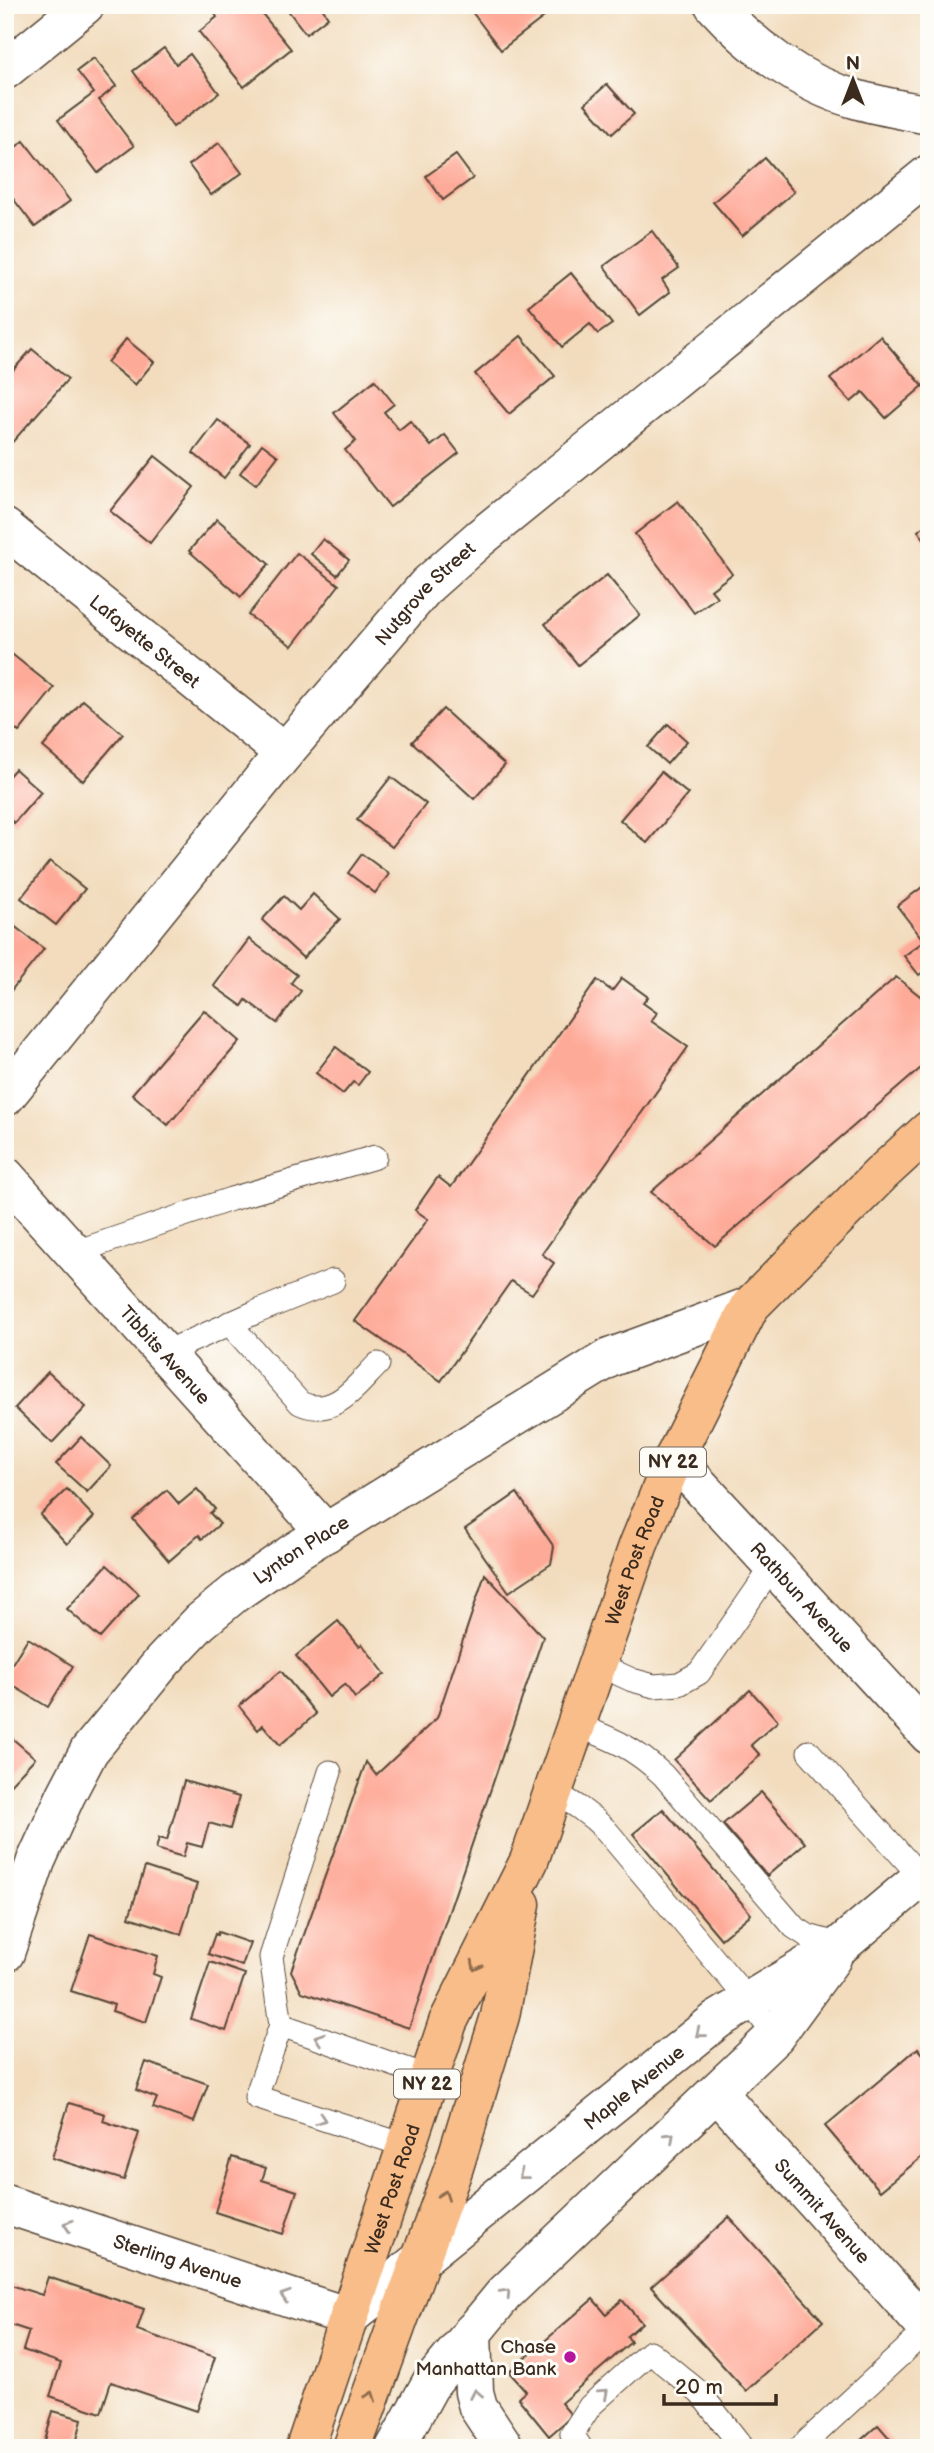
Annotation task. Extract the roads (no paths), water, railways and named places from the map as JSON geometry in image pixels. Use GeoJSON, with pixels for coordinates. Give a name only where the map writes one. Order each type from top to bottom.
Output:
{"type":"FeatureCollection","features":[{"type":"Feature","properties":{"kind":"main road","name":"West Post Road"},"geometry":{"type":"LineString","coordinates":[[305,2448],[448,2022],[529,1861],[638,1545],[674,1458],[750,1306],[881,1174],[929,1130]]}},
{"type":"Feature","properties":{"kind":"main road","name":"West Post Road"},"geometry":{"type":"LineString","coordinates":[[352,2448],[454,2167],[500,2016],[529,1861]]}},
{"type":"Feature","properties":{"kind":"street"},"geometry":{"type":"LineString","coordinates":[[5,70],[85,5]]}},
{"type":"Feature","properties":{"kind":"street"},"geometry":{"type":"LineString","coordinates":[[714,5],[732,26],[796,74],[854,99],[929,115]]}},
{"type":"Feature","properties":{"kind":"street","name":"Nutgrove Street"},"geometry":{"type":"LineString","coordinates":[[5,1097],[284,753],[426,585],[490,529],[929,174]]}},
{"type":"Feature","properties":{"kind":"street","name":"Lafayette Street"},"geometry":{"type":"LineString","coordinates":[[5,528],[284,753]]}},
{"type":"Feature","properties":{"kind":"street","name":"Tibbits Avenue"},"geometry":{"type":"LineString","coordinates":[[5,1176],[326,1533]]}},
{"type":"Feature","properties":{"kind":"street","name":"Lynton Place"},"geometry":{"type":"LineString","coordinates":[[5,1953],[36,1861],[89,1751],[163,1661],[200,1622],[234,1593],[326,1533],[609,1358],[750,1306]]}},
{"type":"Feature","properties":{"kind":"street","name":"Rathbun Avenue"},"geometry":{"type":"LineString","coordinates":[[674,1458],[929,1735]]}},
{"type":"Feature","properties":{"kind":"street","name":"Maple Avenue"},"geometry":{"type":"LineString","coordinates":[[349,2317],[717,2020],[841,1945],[925,1874]]}},
{"type":"Feature","properties":{"kind":"street"},"geometry":{"type":"LineString","coordinates":[[395,2448],[431,2383],[504,2294],[775,2036],[841,1945]]}},
{"type":"Feature","properties":{"kind":"street","name":"Summit Avenue"},"geometry":{"type":"LineString","coordinates":[[717,2092],[928,2330]]}},
{"type":"Feature","properties":{"kind":"street","name":"Sterling Avenue"},"geometry":{"type":"LineString","coordinates":[[5,2204],[349,2317]]}},
{"type":"Feature","properties":{"kind":"street"},"geometry":{"type":"LineString","coordinates":[[472,2332],[474,2392],[478,2407],[505,2448]]}},
{"type":"Feature","properties":{"kind":"lane"},"geometry":{"type":"LineString","coordinates":[[73,1252],[231,1199],[375,1157]]}},
{"type":"Feature","properties":{"kind":"lane"},"geometry":{"type":"LineString","coordinates":[[164,1353],[229,1323],[333,1281]]}},
{"type":"Feature","properties":{"kind":"lane"},"geometry":{"type":"LineString","coordinates":[[229,1323],[300,1403],[313,1410],[338,1403],[378,1364]]}},
{"type":"Feature","properties":{"kind":"lane"},"geometry":{"type":"LineString","coordinates":[[597,1664],[632,1680],[654,1686],[679,1685],[699,1673],[773,1566]]}},
{"type":"Feature","properties":{"kind":"lane"},"geometry":{"type":"LineString","coordinates":[[576,1724],[621,1742],[645,1758],[663,1775],[794,1927],[808,1936],[841,1945]]}},
{"type":"Feature","properties":{"kind":"lane"},"geometry":{"type":"LineString","coordinates":[[809,1752],[925,1874]]}},
{"type":"Feature","properties":{"kind":"lane"},"geometry":{"type":"LineString","coordinates":[[330,1772],[271,1957],[281,2025],[256,2097],[407,2146]]}},
{"type":"Feature","properties":{"kind":"lane"},"geometry":{"type":"LineString","coordinates":[[553,1792],[575,1803],[606,1830],[775,2036]]}},
{"type":"Feature","properties":{"kind":"lane"},"geometry":{"type":"LineString","coordinates":[[281,2025],[429,2077]]}},
{"type":"Feature","properties":{"kind":"lane"},"geometry":{"type":"LineString","coordinates":[[800,2448],[928,2330]]}},
{"type":"Feature","properties":{"kind":"lane"},"geometry":{"type":"LineString","coordinates":[[581,2448],[572,2434],[590,2406],[650,2352],[700,2393],[743,2448]]}},
{"type":"Feature","properties":{"kind":"place","name":"Chase Manhattan Bank"},"geometry":{"type":"Point","coordinates":[570,2357]}}]}
